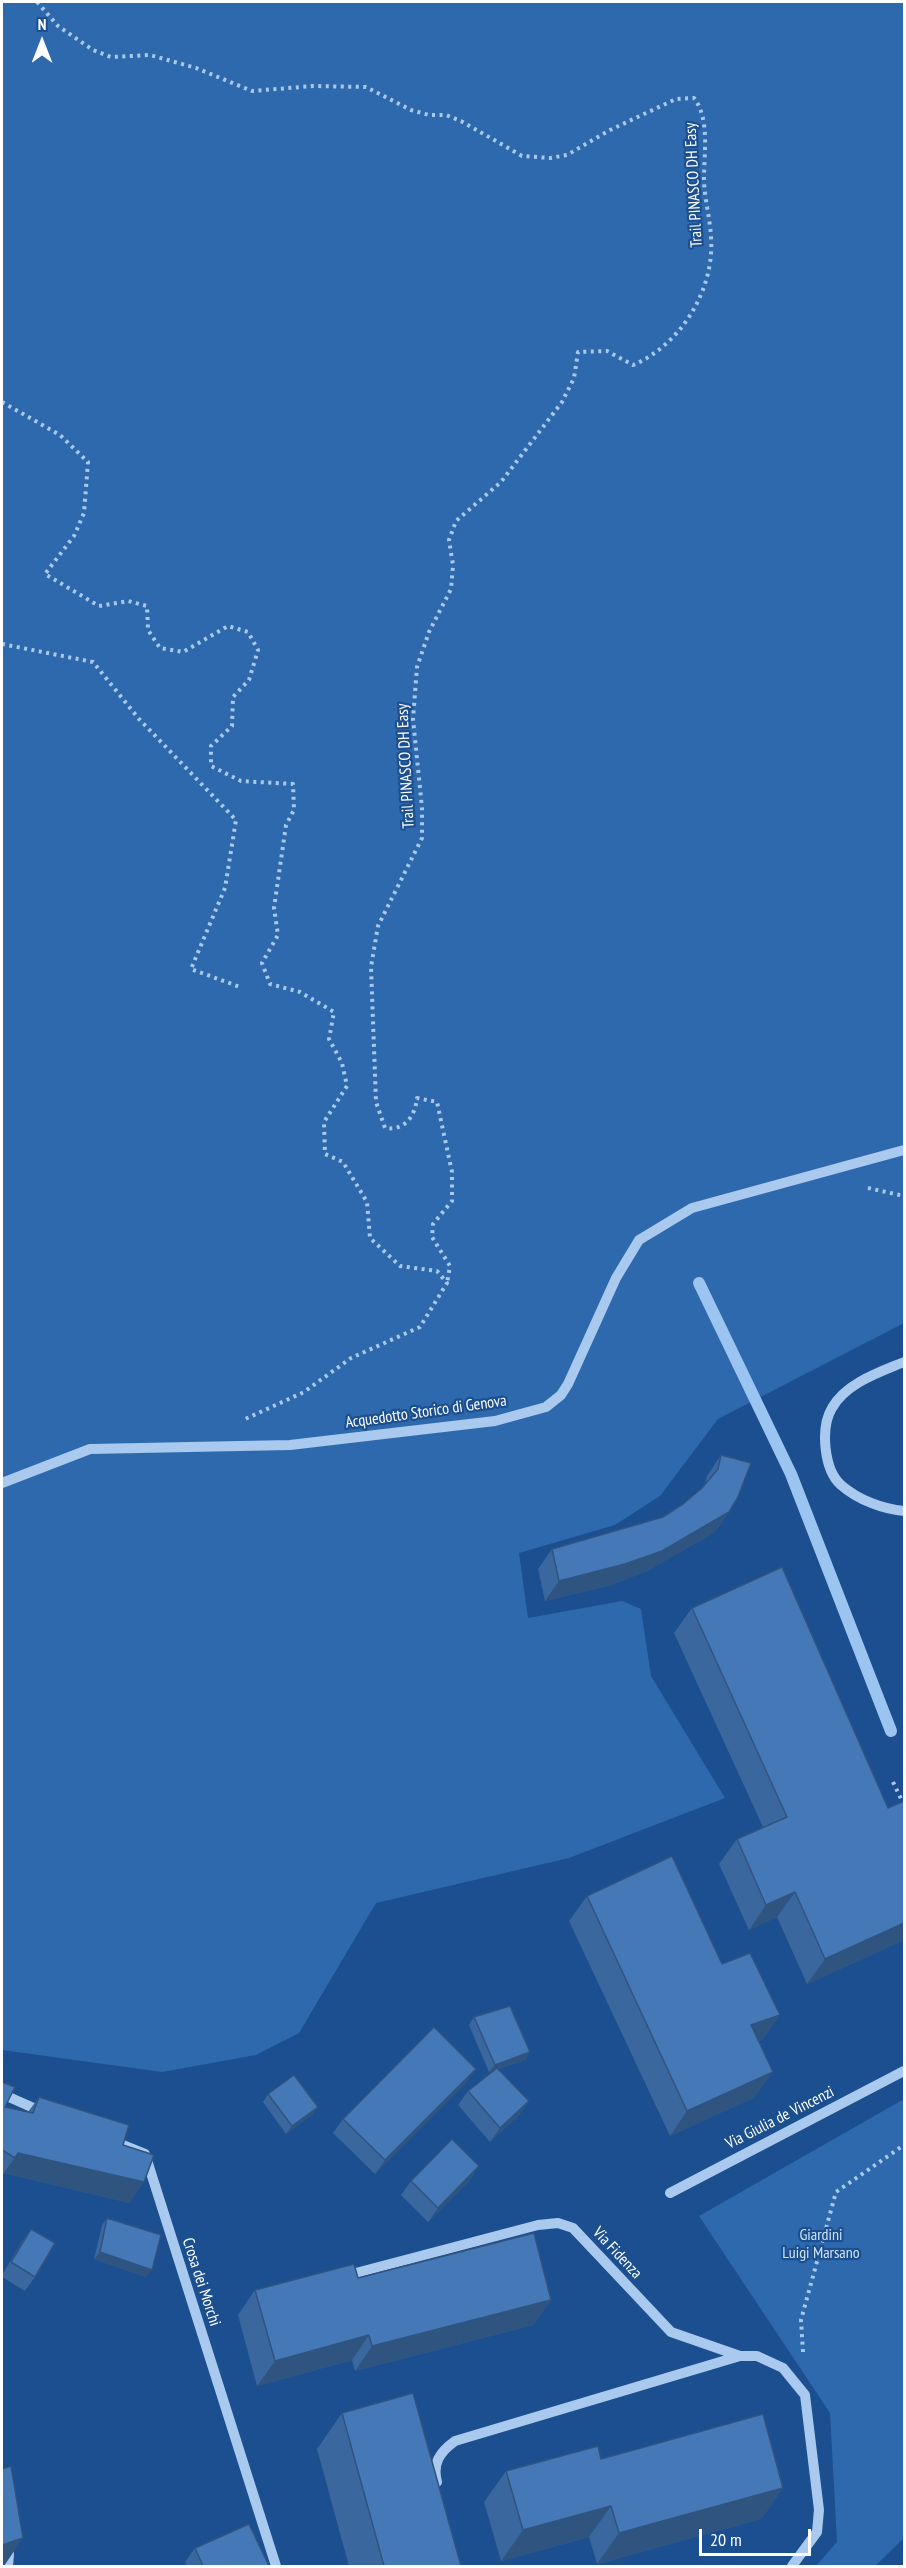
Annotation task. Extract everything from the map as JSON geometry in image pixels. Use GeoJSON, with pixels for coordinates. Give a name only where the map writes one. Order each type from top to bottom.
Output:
{"type":"FeatureCollection","features":[{"type":"Feature","properties":{"kind":"street","name":"Acquedotto Storico di Genova"},"geometry":{"type":"LineString","coordinates":[[2,1483],[90,1449],[291,1445],[495,1420],[546,1407],[561,1395],[568,1384],[616,1278],[639,1240],[692,1208],[904,1150]]}},
{"type":"Feature","properties":{"kind":"street"},"geometry":{"type":"LineString","coordinates":[[904,1362],[871,1375],[847,1392],[831,1408],[824,1431],[826,1456],[840,1484],[873,1504],[904,1511]]}},
{"type":"Feature","properties":{"kind":"street","name":"Via Giulia de Vincenzi"},"geometry":{"type":"LineString","coordinates":[[670,2193],[904,2071]]}},
{"type":"Feature","properties":{"kind":"street"},"geometry":{"type":"LineString","coordinates":[[2,2094],[57,2117]]}},
{"type":"Feature","properties":{"kind":"street","name":"Crosa dei Morchi"},"geometry":{"type":"LineString","coordinates":[[100,2136],[145,2154],[276,2566]]}},
{"type":"Feature","properties":{"kind":"street","name":"Via Fidenza"},"geometry":{"type":"LineString","coordinates":[[352,2274],[538,2225],[558,2223],[573,2228],[671,2332],[740,2355],[757,2356],[783,2368],[805,2395]]}},
{"type":"Feature","properties":{"kind":"street","name":"Via Fidenza"},"geometry":{"type":"LineString","coordinates":[[440,2492],[434,2470],[440,2452],[455,2441],[740,2355]]}},
{"type":"Feature","properties":{"kind":"street"},"geometry":{"type":"LineString","coordinates":[[792,2566],[817,2532],[819,2510],[805,2395]]}},
{"type":"Feature","properties":{"kind":"street"},"geometry":{"type":"LineString","coordinates":[[2,2522],[9,2554],[8,2566]]}},
{"type":"Feature","properties":{"kind":"path","name":"Trail PINASCO DH Easy"},"geometry":{"type":"LineString","coordinates":[[37,2],[57,26],[93,50],[111,57],[150,55],[196,68],[252,91],[313,86],[366,87],[411,110],[429,115],[446,115],[461,121],[522,156],[550,158],[567,155],[610,130],[676,99],[694,98],[701,107],[705,137],[704,198],[711,237],[709,262],[703,286],[683,328],[650,358],[633,365],[607,351],[578,352],[574,378],[562,402],[501,482],[456,521],[449,540],[453,565],[451,589],[429,632],[417,667],[413,719],[422,808],[422,838],[378,926],[371,967],[376,1102],[385,1128],[393,1129],[407,1124],[416,1110],[417,1098],[437,1102],[452,1172],[452,1201],[433,1224],[432,1237],[450,1266],[447,1283]]}},
{"type":"Feature","properties":{"kind":"path"},"geometry":{"type":"LineString","coordinates":[[2,402],[60,435],[88,462],[84,513],[74,536],[45,574],[99,606],[128,602],[147,606],[148,630],[160,648],[183,652],[228,626],[248,632],[258,650],[249,680],[234,697],[232,726],[211,746],[211,766],[241,781],[293,784],[294,810],[286,825],[274,908],[278,935],[262,963],[270,984],[300,992],[334,1012],[329,1040],[342,1063],[347,1086],[324,1122],[325,1154],[343,1162],[367,1202],[370,1238],[400,1266],[437,1271],[447,1283],[420,1326],[351,1358],[304,1392],[236,1424]]}},
{"type":"Feature","properties":{"kind":"path"},"geometry":{"type":"LineString","coordinates":[[2,644],[93,662],[139,719],[236,819],[225,888],[191,969],[240,987]]}},
{"type":"Feature","properties":{"kind":"path"},"geometry":{"type":"LineString","coordinates":[[893,1782],[904,1805]]}},
{"type":"Feature","properties":{"kind":"path"},"geometry":{"type":"LineString","coordinates":[[805,2395],[801,2320],[836,2192],[904,2145]]}},
{"type":"Feature","properties":{"kind":"green space"},"geometry":{"type":"Polygon","coordinates":[[[2,2],[904,2],[904,1323],[718,1419],[660,1496],[615,1525],[519,1553],[528,1618],[622,1601],[641,1609],[651,1676],[725,1798],[569,1858],[376,1903],[299,2033],[256,2055],[162,2072],[2,2050],[2,2]]]}},
{"type":"Feature","properties":{"kind":"green space","name":"Giardini Luigi Marsano"},"geometry":{"type":"Polygon","coordinates":[[[904,2099],[904,2538],[875,2566],[816,2566],[837,2542],[830,2413],[699,2216],[904,2099]]]}},
{"type":"Feature","properties":{"kind":"building"},"geometry":{"type":"Polygon","coordinates":[[[721,1455],[751,1463],[738,1497],[729,1512],[662,1551],[625,1564],[559,1581],[552,1549],[663,1517],[702,1488],[718,1469],[721,1455]]]}},
{"type":"Feature","properties":{"kind":"building"},"geometry":{"type":"Polygon","coordinates":[[[782,1567],[888,1808],[904,1801],[904,1923],[825,1959],[795,1892],[766,1905],[737,1839],[787,1817],[692,1608],[782,1567]]]}},
{"type":"Feature","properties":{"kind":"building"},"geometry":{"type":"Polygon","coordinates":[[[672,1856],[722,1964],[750,1953],[780,2015],[751,2025],[773,2072],[687,2111],[587,1896],[672,1856]]]}},
{"type":"Feature","properties":{"kind":"building"},"geometry":{"type":"Polygon","coordinates":[[[510,2006],[530,2052],[495,2065],[474,2017],[510,2006]]]}},
{"type":"Feature","properties":{"kind":"building"},"geometry":{"type":"Polygon","coordinates":[[[434,2027],[476,2069],[385,2160],[343,2119],[434,2027]]]}},
{"type":"Feature","properties":{"kind":"building"},"geometry":{"type":"Polygon","coordinates":[[[497,2068],[529,2101],[500,2128],[468,2091],[497,2068]]]}},
{"type":"Feature","properties":{"kind":"building"},"geometry":{"type":"Polygon","coordinates":[[[294,2075],[318,2107],[292,2126],[268,2094],[294,2075]]]}},
{"type":"Feature","properties":{"kind":"building"},"geometry":{"type":"Polygon","coordinates":[[[2,2082],[15,2087],[5,2107],[33,2113],[39,2097],[129,2125],[123,2145],[154,2155],[144,2182],[18,2153],[15,2158],[2,2150],[2,2082]]]}},
{"type":"Feature","properties":{"kind":"building"},"geometry":{"type":"Polygon","coordinates":[[[452,2139],[479,2166],[438,2208],[411,2181],[452,2139]]]}},
{"type":"Feature","properties":{"kind":"building"},"geometry":{"type":"Polygon","coordinates":[[[107,2218],[161,2235],[152,2270],[100,2252],[107,2218]]]}},
{"type":"Feature","properties":{"kind":"building"},"geometry":{"type":"Polygon","coordinates":[[[31,2229],[55,2243],[35,2277],[11,2262],[31,2229]]]}},
{"type":"Feature","properties":{"kind":"building"},"geometry":{"type":"Polygon","coordinates":[[[534,2233],[551,2300],[372,2346],[369,2335],[275,2361],[255,2290],[354,2264],[358,2278],[534,2233]]]}},
{"type":"Feature","properties":{"kind":"building"},"geometry":{"type":"Polygon","coordinates":[[[413,2393],[461,2566],[384,2566],[342,2413],[413,2393]]]}},
{"type":"Feature","properties":{"kind":"building"},"geometry":{"type":"Polygon","coordinates":[[[763,2414],[783,2488],[619,2533],[611,2506],[523,2530],[506,2471],[598,2446],[601,2459],[763,2414]]]}},
{"type":"Feature","properties":{"kind":"building"},"geometry":{"type":"Polygon","coordinates":[[[11,2466],[23,2538],[2,2545],[2,2469],[11,2466]]]}},
{"type":"Feature","properties":{"kind":"building"},"geometry":{"type":"Polygon","coordinates":[[[249,2524],[269,2566],[203,2566],[195,2548],[249,2524]]]}},
{"type":"Feature","properties":{"kind":"waterway"},"geometry":{"type":"LineString","coordinates":[[699,1283],[791,1474],[891,1731]]}}]}
